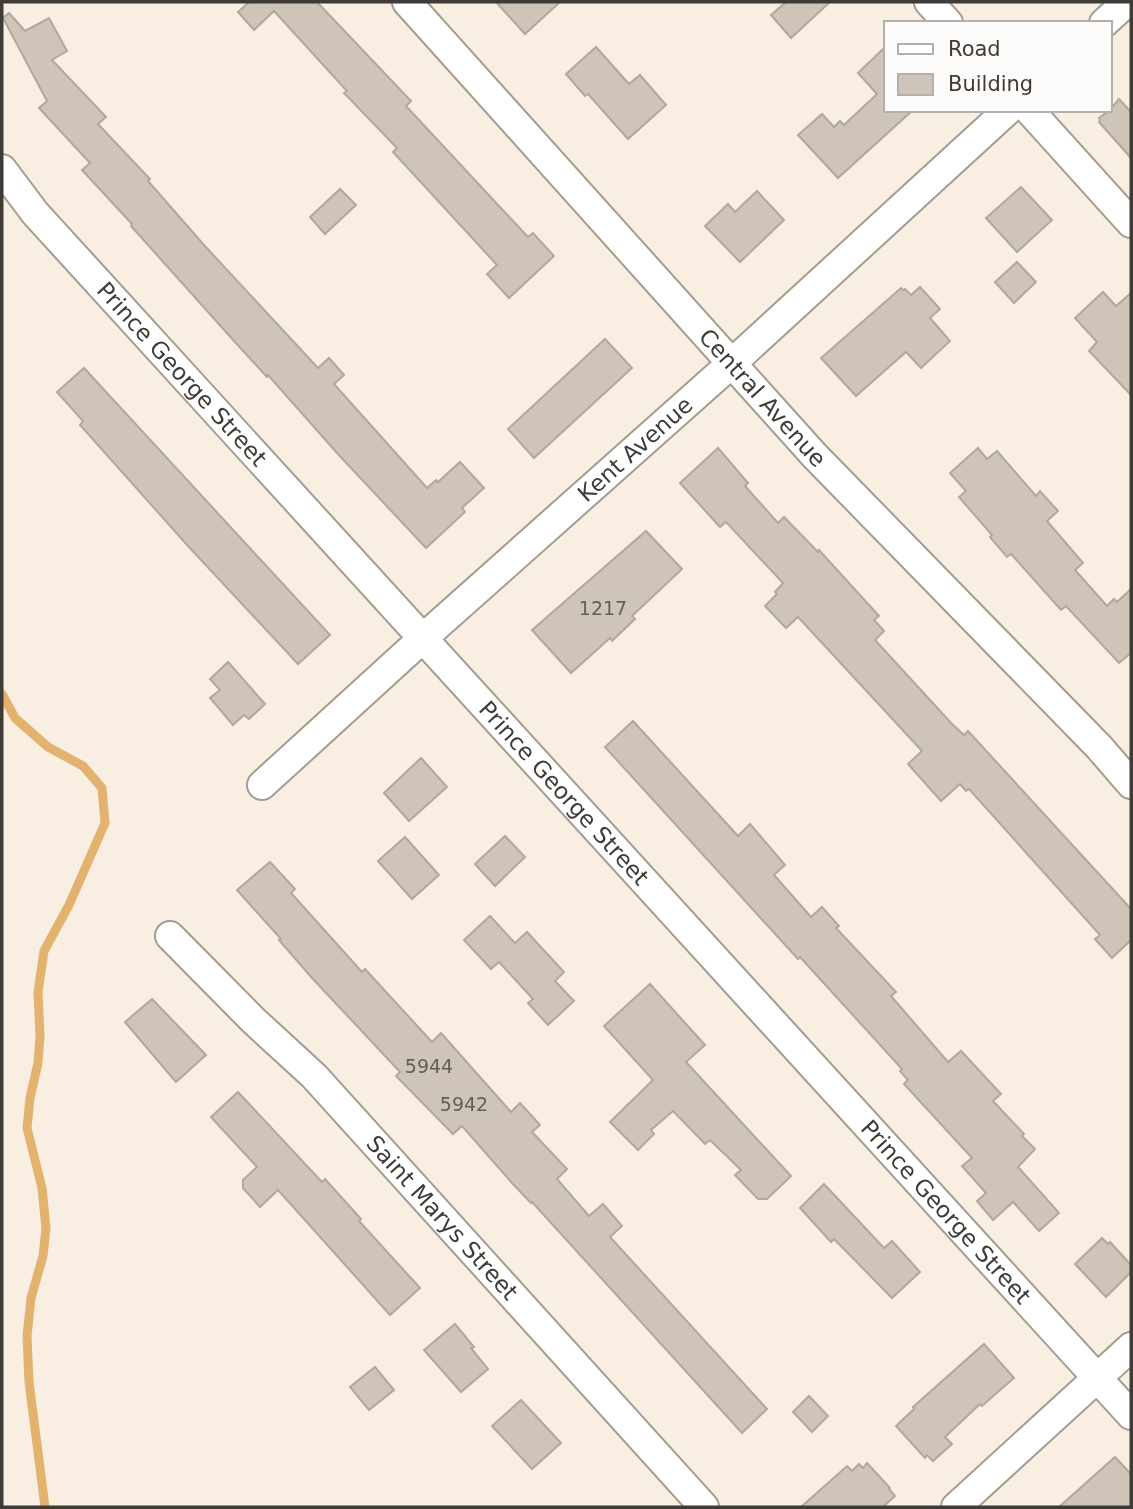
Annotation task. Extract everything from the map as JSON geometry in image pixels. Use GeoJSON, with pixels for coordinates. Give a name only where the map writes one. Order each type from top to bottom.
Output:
{"type":"FeatureCollection","features":[{"type":"Feature","properties":{"kind":"street","name":"Central Avenue"},"geometry":{"type":"LineString","coordinates":[[407,2],[823,464],[1131,784]]}},
{"type":"Feature","properties":{"kind":"street"},"geometry":{"type":"LineString","coordinates":[[929,2],[946,21]]}},
{"type":"Feature","properties":{"kind":"street"},"geometry":{"type":"LineString","coordinates":[[1106,21],[1127,2]]}},
{"type":"Feature","properties":{"kind":"street","name":"Kent Avenue"},"geometry":{"type":"LineString","coordinates":[[262,785],[732,363],[1006,112]]}},
{"type":"Feature","properties":{"kind":"street"},"geometry":{"type":"LineString","coordinates":[[1031,112],[1131,223]]}},
{"type":"Feature","properties":{"kind":"street","name":"Prince George Street"},"geometry":{"type":"LineString","coordinates":[[2,169],[36,213],[1131,1415]]}},
{"type":"Feature","properties":{"kind":"street","name":"Saint Marys Street"},"geometry":{"type":"LineString","coordinates":[[170,936],[253,1020],[314,1076],[704,1507]]}},
{"type":"Feature","properties":{"kind":"street"},"geometry":{"type":"LineString","coordinates":[[956,1507],[1131,1348]]}},
{"type":"Feature","properties":{"kind":"building"},"geometry":{"type":"Polygon","coordinates":[[[249,2],[317,2],[411,101],[406,106],[472,177],[528,237],[533,233],[554,256],[509,298],[487,274],[497,265],[393,152],[397,148],[344,93],[347,91],[274,11],[254,30],[238,12],[249,2]]]}},
{"type":"Feature","properties":{"kind":"building"},"geometry":{"type":"Polygon","coordinates":[[[496,2],[560,2],[525,34],[496,2]]]}},
{"type":"Feature","properties":{"kind":"building"},"geometry":{"type":"Polygon","coordinates":[[[786,2],[830,2],[791,38],[771,15],[786,2]]]}},
{"type":"Feature","properties":{"kind":"building"},"geometry":{"type":"Polygon","coordinates":[[[9,13],[25,31],[49,18],[67,51],[52,60],[106,117],[98,124],[150,179],[148,181],[204,245],[318,368],[329,358],[344,375],[334,384],[427,488],[460,462],[484,488],[462,508],[465,512],[426,548],[234,341],[82,170],[90,163],[39,108],[47,101],[3,18],[9,13]]]}},
{"type":"Feature","properties":{"kind":"building"},"geometry":{"type":"Polygon","coordinates":[[[596,47],[629,84],[640,75],[666,105],[628,139],[588,94],[585,96],[566,74],[596,47]]]}},
{"type":"Feature","properties":{"kind":"building"},"geometry":{"type":"Polygon","coordinates":[[[884,48],[884,112],[911,112],[838,178],[798,135],[822,114],[834,127],[840,121],[844,125],[877,94],[858,73],[884,48]]]}},
{"type":"Feature","properties":{"kind":"building"},"geometry":{"type":"Polygon","coordinates":[[[1119,99],[1131,112],[1131,158],[1099,122],[1099,118],[1112,112],[1112,108],[1119,99]]]}},
{"type":"Feature","properties":{"kind":"building"},"geometry":{"type":"Polygon","coordinates":[[[1021,187],[1052,220],[1017,252],[986,218],[1021,187]]]}},
{"type":"Feature","properties":{"kind":"building"},"geometry":{"type":"Polygon","coordinates":[[[340,189],[356,205],[325,234],[310,217],[340,189]]]}},
{"type":"Feature","properties":{"kind":"building"},"geometry":{"type":"Polygon","coordinates":[[[757,191],[784,220],[740,262],[705,226],[728,204],[735,212],[757,191]]]}},
{"type":"Feature","properties":{"kind":"building"},"geometry":{"type":"Polygon","coordinates":[[[1017,262],[1036,282],[1014,303],[995,282],[1017,262]]]}},
{"type":"Feature","properties":{"kind":"building"},"geometry":{"type":"Polygon","coordinates":[[[920,287],[940,309],[930,318],[950,341],[921,368],[906,352],[856,396],[821,358],[901,288],[911,295],[920,287]]]}},
{"type":"Feature","properties":{"kind":"building"},"geometry":{"type":"Polygon","coordinates":[[[1103,292],[1116,306],[1131,293],[1131,395],[1089,351],[1097,342],[1075,318],[1103,292]]]}},
{"type":"Feature","properties":{"kind":"building"},"geometry":{"type":"Polygon","coordinates":[[[605,339],[632,368],[534,458],[508,429],[605,339]]]}},
{"type":"Feature","properties":{"kind":"building"},"geometry":{"type":"Polygon","coordinates":[[[84,368],[330,635],[298,664],[80,425],[83,421],[57,392],[84,368]]]}},
{"type":"Feature","properties":{"kind":"building"},"geometry":{"type":"Polygon","coordinates":[[[718,448],[748,483],[745,486],[778,523],[784,517],[818,552],[819,550],[879,616],[874,620],[884,631],[875,640],[952,724],[964,735],[968,731],[1131,909],[1131,940],[1112,958],[1095,939],[1100,935],[969,789],[966,791],[960,784],[941,801],[908,764],[922,751],[798,617],[786,628],[765,606],[783,583],[726,522],[720,527],[680,483],[718,448]]]}},
{"type":"Feature","properties":{"kind":"building"},"geometry":{"type":"Polygon","coordinates":[[[978,448],[987,459],[997,451],[1036,496],[1040,491],[1058,511],[1047,521],[1083,563],[1075,570],[1107,606],[1114,599],[1117,602],[1131,589],[1131,653],[1119,663],[1066,606],[1061,610],[1011,554],[1007,557],[959,497],[966,491],[950,473],[978,448]]]}},
{"type":"Feature","properties":{"kind":"building"},"geometry":{"type":"Polygon","coordinates":[[[646,531],[682,569],[632,616],[635,619],[612,641],[610,638],[571,673],[532,630],[646,531]]]}},
{"type":"Feature","properties":{"kind":"building"},"geometry":{"type":"Polygon","coordinates":[[[228,662],[265,704],[249,719],[244,715],[233,725],[210,698],[220,690],[210,679],[228,662]]]}},
{"type":"Feature","properties":{"kind":"building"},"geometry":{"type":"Polygon","coordinates":[[[633,721],[738,836],[750,824],[785,865],[774,875],[811,917],[822,907],[839,926],[836,928],[896,992],[891,996],[948,1062],[961,1051],[1001,1094],[993,1101],[1035,1149],[1018,1167],[1059,1213],[1039,1231],[1013,1202],[993,1220],[977,1201],[986,1193],[962,1166],[972,1158],[904,1084],[908,1080],[900,1071],[902,1069],[605,747],[633,721]]]}},
{"type":"Feature","properties":{"kind":"building"},"geometry":{"type":"Polygon","coordinates":[[[421,758],[447,787],[409,821],[384,793],[421,758]]]}},
{"type":"Feature","properties":{"kind":"building"},"geometry":{"type":"Polygon","coordinates":[[[505,836],[525,857],[495,886],[475,864],[505,836]]]}},
{"type":"Feature","properties":{"kind":"building"},"geometry":{"type":"Polygon","coordinates":[[[405,837],[439,875],[412,899],[378,861],[405,837]]]}},
{"type":"Feature","properties":{"kind":"building"},"geometry":{"type":"Polygon","coordinates":[[[270,862],[295,889],[291,893],[362,972],[365,969],[432,1042],[441,1033],[511,1112],[520,1103],[540,1125],[532,1132],[567,1169],[557,1179],[589,1216],[603,1204],[622,1226],[610,1237],[767,1409],[742,1433],[462,1126],[453,1134],[396,1076],[400,1072],[312,978],[237,890],[270,862]]]}},
{"type":"Feature","properties":{"kind":"building"},"geometry":{"type":"Polygon","coordinates":[[[490,916],[515,943],[527,932],[564,972],[555,981],[574,1001],[548,1025],[528,1003],[533,999],[499,962],[491,969],[464,940],[490,916]]]}},
{"type":"Feature","properties":{"kind":"building"},"geometry":{"type":"Polygon","coordinates":[[[650,984],[705,1045],[686,1062],[791,1176],[767,1199],[758,1199],[735,1175],[741,1170],[710,1140],[705,1144],[673,1111],[651,1130],[654,1134],[638,1150],[610,1122],[653,1080],[604,1026],[650,984]]]}},
{"type":"Feature","properties":{"kind":"building"},"geometry":{"type":"Polygon","coordinates":[[[152,999],[206,1055],[176,1082],[125,1022],[152,999]]]}},
{"type":"Feature","properties":{"kind":"building"},"geometry":{"type":"Polygon","coordinates":[[[238,1092],[322,1182],[325,1179],[420,1288],[390,1315],[278,1190],[260,1207],[243,1188],[243,1180],[257,1167],[211,1117],[238,1092]]]}},
{"type":"Feature","properties":{"kind":"building"},"geometry":{"type":"Polygon","coordinates":[[[824,1184],[884,1248],[892,1241],[920,1272],[892,1298],[834,1239],[831,1242],[800,1208],[824,1184]]]}},
{"type":"Feature","properties":{"kind":"building"},"geometry":{"type":"Polygon","coordinates":[[[1102,1238],[1108,1244],[1110,1242],[1131,1265],[1131,1272],[1106,1297],[1075,1264],[1102,1238]]]}},
{"type":"Feature","properties":{"kind":"building"},"geometry":{"type":"Polygon","coordinates":[[[455,1324],[488,1369],[461,1392],[424,1350],[455,1324]]]}},
{"type":"Feature","properties":{"kind":"building"},"geometry":{"type":"Polygon","coordinates":[[[984,1344],[1014,1378],[982,1406],[980,1404],[945,1437],[952,1444],[933,1461],[927,1455],[925,1458],[896,1426],[913,1407],[984,1344]]]}},
{"type":"Feature","properties":{"kind":"building"},"geometry":{"type":"Polygon","coordinates":[[[375,1367],[394,1390],[369,1410],[350,1387],[375,1367]]]}},
{"type":"Feature","properties":{"kind":"building"},"geometry":{"type":"Polygon","coordinates":[[[809,1396],[828,1416],[812,1432],[793,1412],[809,1396]]]}},
{"type":"Feature","properties":{"kind":"building"},"geometry":{"type":"Polygon","coordinates":[[[521,1400],[561,1443],[532,1469],[492,1426],[521,1400]]]}},
{"type":"Feature","properties":{"kind":"building"},"geometry":{"type":"Polygon","coordinates":[[[1115,1457],[1131,1474],[1131,1507],[1059,1507],[1115,1457]]]}},
{"type":"Feature","properties":{"kind":"building"},"geometry":{"type":"Polygon","coordinates":[[[867,1463],[895,1496],[883,1507],[801,1507],[847,1466],[852,1471],[859,1464],[863,1468],[867,1463]]]}},
{"type":"Feature","properties":{"kind":"waterway"},"geometry":{"type":"LineString","coordinates":[[2,694],[15,718],[48,747],[83,766],[102,788],[105,823],[69,905],[44,951],[38,992],[38,1063],[27,1128],[42,1188],[46,1229],[43,1256],[31,1298],[27,1336],[29,1382],[45,1507]]}}]}
